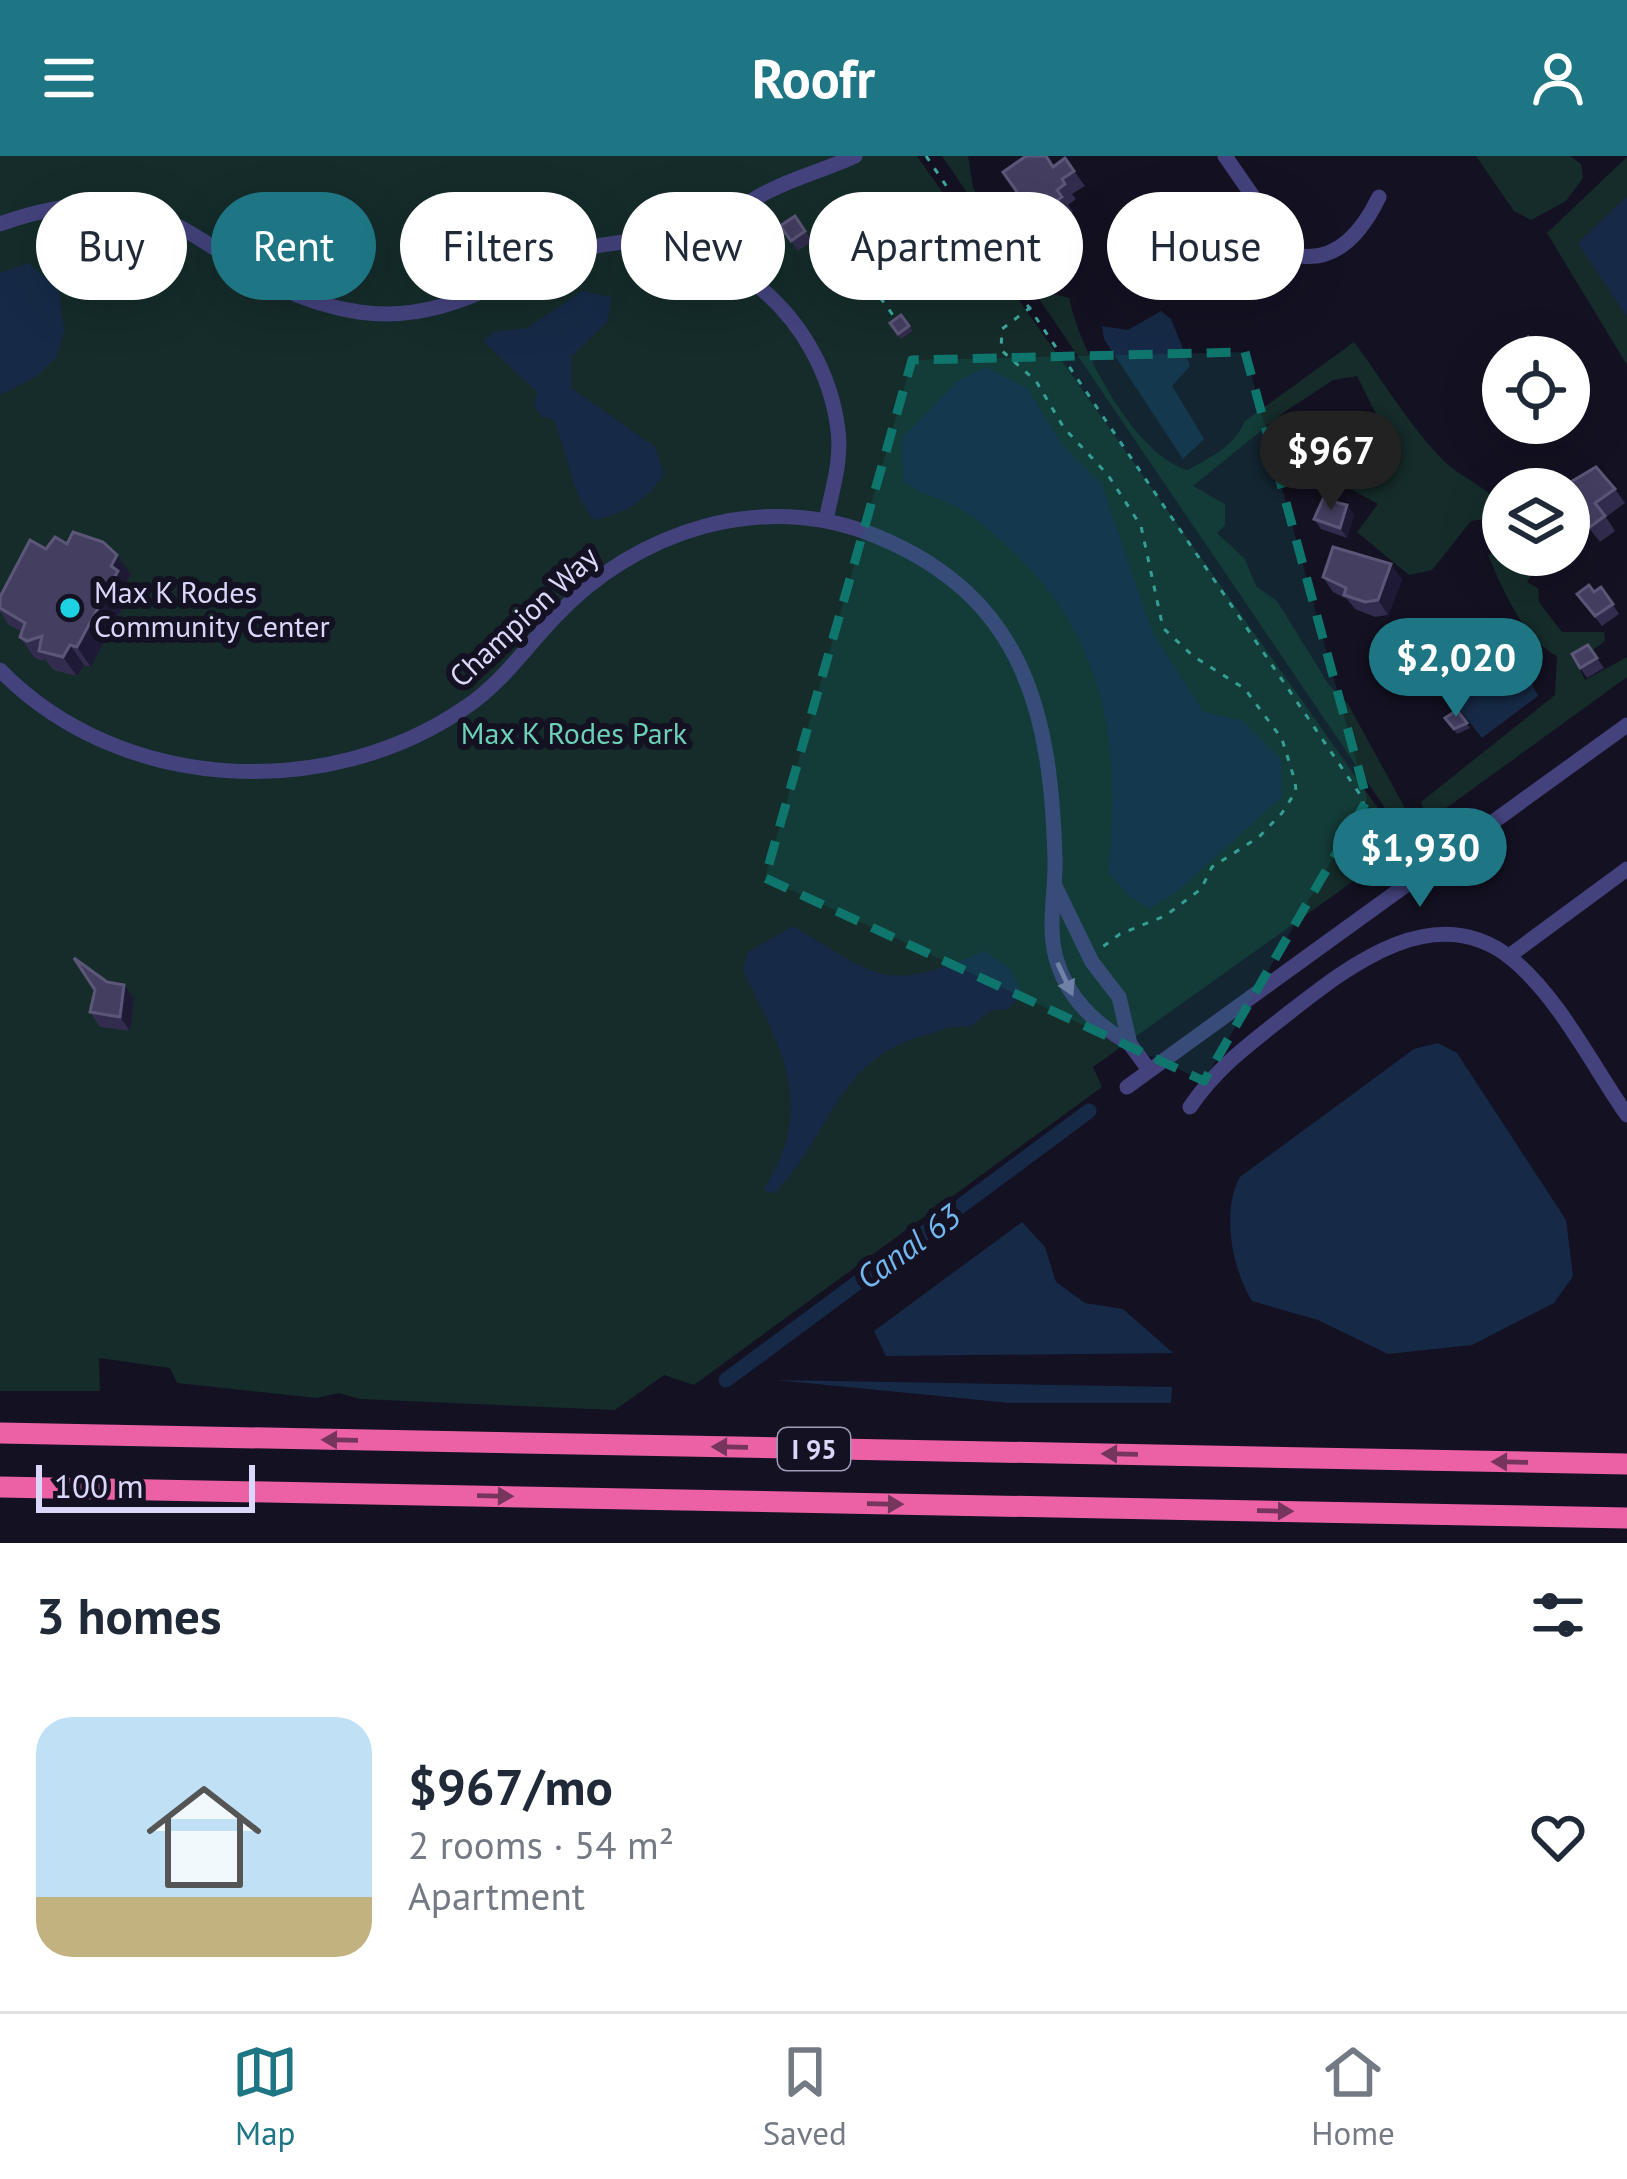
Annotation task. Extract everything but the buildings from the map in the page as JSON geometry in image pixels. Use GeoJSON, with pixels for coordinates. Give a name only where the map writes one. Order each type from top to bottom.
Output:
{"type":"FeatureCollection","features":[{"type":"Feature","properties":{"kind":"highway","name":"I 95"},"geometry":{"type":"LineString","coordinates":[[0,1433],[1627,1464]]}},
{"type":"Feature","properties":{"kind":"highway","name":"I 95"},"geometry":{"type":"LineString","coordinates":[[0,1487],[1627,1518]]}},
{"type":"Feature","properties":{"kind":"street"},"geometry":{"type":"LineString","coordinates":[[767,192],[855,156]]}},
{"type":"Feature","properties":{"kind":"street"},"geometry":{"type":"LineString","coordinates":[[1225,156],[1288,247],[1301,256],[1331,252],[1364,229],[1378,197]]}},
{"type":"Feature","properties":{"kind":"street"},"geometry":{"type":"LineString","coordinates":[[0,224],[55,203],[122,201],[193,229],[282,290],[362,312],[440,309],[604,245],[621,246]]}},
{"type":"Feature","properties":{"kind":"street"},"geometry":{"type":"LineString","coordinates":[[772,300],[818,355],[838,436],[836,482],[826,520]]}},
{"type":"Feature","properties":{"kind":"street","name":"Champion Way"},"geometry":{"type":"LineString","coordinates":[[0,670],[20,690],[114,746],[190,769],[251,774],[289,770],[394,748],[467,707],[500,680],[601,574],[653,543],[716,523],[785,516],[826,520],[878,536],[925,560],[992,620],[1018,659],[1036,698],[1050,751],[1056,888],[1052,941],[1066,984],[1102,1028],[1130,1044]]}},
{"type":"Feature","properties":{"kind":"street"},"geometry":{"type":"LineString","coordinates":[[1127,1087],[1627,725]]}},
{"type":"Feature","properties":{"kind":"street"},"geometry":{"type":"LineString","coordinates":[[1509,956],[1627,869]]}},
{"type":"Feature","properties":{"kind":"street","name":"Champion Way"},"geometry":{"type":"LineString","coordinates":[[1056,888],[1089,957],[1119,998],[1130,1044],[1149,1070]]}},
{"type":"Feature","properties":{"kind":"street"},"geometry":{"type":"LineString","coordinates":[[1190,1107],[1214,1072],[1356,960],[1389,944],[1425,935],[1472,940],[1509,956],[1538,985],[1627,1115]]}},
{"type":"Feature","properties":{"kind":"path"},"geometry":{"type":"LineString","coordinates":[[926,156],[1363,799],[1365,817]]}},
{"type":"Feature","properties":{"kind":"path"},"geometry":{"type":"LineString","coordinates":[[882,300],[899,324]]}},
{"type":"Feature","properties":{"kind":"path"},"geometry":{"type":"LineString","coordinates":[[1031,307],[1001,329],[1001,350],[1036,381],[1064,428],[1108,475],[1141,526],[1163,628],[1193,656],[1245,689],[1282,739],[1296,790],[1258,837],[1212,867],[1201,889],[1166,916],[1120,934],[1089,957]]}},
{"type":"Feature","properties":{"kind":"highlighted area"},"geometry":{"type":"Polygon","coordinates":[[[1245,352],[1367,800],[1204,1081],[765,878],[912,360],[1245,352]]]}},
{"type":"Feature","properties":{"kind":"green space","name":"Max K Rodes Park"},"geometry":{"type":"Polygon","coordinates":[[[0,156],[917,156],[942,192],[809,192],[809,300],[1019,300],[1404,845],[1093,1067],[1102,1087],[694,1385],[664,1375],[615,1410],[360,1399],[339,1393],[317,1398],[177,1383],[170,1368],[99,1358],[100,1391],[0,1391],[0,156]]]}},
{"type":"Feature","properties":{"kind":"green space"},"geometry":{"type":"Polygon","coordinates":[[[942,156],[968,156],[976,192],[966,192],[942,156]]]}},
{"type":"Feature","properties":{"kind":"green space"},"geometry":{"type":"Polygon","coordinates":[[[1476,156],[1570,156],[1581,164],[1583,178],[1566,201],[1531,220],[1514,211],[1476,156]]]}},
{"type":"Feature","properties":{"kind":"green space"},"geometry":{"type":"Polygon","coordinates":[[[1627,157],[1627,196],[1579,243],[1627,317],[1627,365],[1547,233],[1627,157]]]}},
{"type":"Feature","properties":{"kind":"green space"},"geometry":{"type":"Polygon","coordinates":[[[1040,300],[1070,300],[1098,372],[1130,423],[1168,461],[1188,470],[1228,445],[1245,421],[1354,342],[1432,448],[1482,489],[1482,519],[1471,521],[1432,570],[1409,575],[1357,532],[1378,504],[1350,489],[1395,452],[1357,376],[1333,380],[1283,413],[1193,486],[1225,504],[1225,525],[1217,533],[1245,559],[1256,586],[1277,601],[1329,685],[1348,704],[1406,810],[1391,817],[1040,300]]]}},
{"type":"Feature","properties":{"kind":"green space"},"geometry":{"type":"Polygon","coordinates":[[[1498,576],[1531,576],[1527,582],[1538,588],[1539,602],[1562,632],[1604,632],[1605,641],[1577,662],[1585,680],[1627,657],[1627,677],[1427,822],[1421,802],[1555,695],[1557,656],[1534,638],[1498,576]]]}},
{"type":"Feature","properties":{"kind":"water"},"geometry":{"type":"Polygon","coordinates":[[[1627,196],[1627,317],[1578,243],[1627,196]]]}},
{"type":"Feature","properties":{"kind":"water"},"geometry":{"type":"Polygon","coordinates":[[[29,263],[36,270],[36,300],[60,300],[64,330],[57,356],[37,376],[0,395],[0,273],[29,263]]]}},
{"type":"Feature","properties":{"kind":"water"},"geometry":{"type":"Polygon","coordinates":[[[597,294],[611,297],[608,321],[571,357],[571,388],[655,447],[664,474],[634,505],[594,520],[579,497],[553,419],[542,417],[534,406],[537,392],[484,342],[492,332],[527,328],[569,300],[597,300],[597,294]]]}},
{"type":"Feature","properties":{"kind":"water"},"geometry":{"type":"Polygon","coordinates":[[[1161,311],[1171,319],[1190,366],[1172,386],[1204,439],[1183,459],[1104,339],[1102,326],[1128,330],[1161,311]]]}},
{"type":"Feature","properties":{"kind":"water"},"geometry":{"type":"Polygon","coordinates":[[[985,367],[1027,388],[1063,446],[1102,485],[1153,634],[1204,712],[1242,721],[1282,761],[1282,797],[1178,891],[1149,909],[1128,895],[1108,872],[1112,777],[1108,732],[1083,649],[1062,610],[1034,573],[982,524],[904,482],[901,439],[956,382],[985,367]]]}},
{"type":"Feature","properties":{"kind":"water"},"geometry":{"type":"Polygon","coordinates":[[[1494,647],[1518,658],[1538,696],[1482,738],[1448,695],[1453,675],[1494,647]]]}},
{"type":"Feature","properties":{"kind":"water"},"geometry":{"type":"Polygon","coordinates":[[[793,926],[884,974],[925,972],[985,951],[1010,969],[1022,992],[1009,1009],[991,1010],[969,1028],[947,1028],[875,1059],[840,1097],[775,1193],[763,1190],[788,1131],[788,1078],[743,970],[747,953],[793,926]]]}},
{"type":"Feature","properties":{"kind":"water"},"geometry":{"type":"Polygon","coordinates":[[[1438,1043],[1457,1053],[1566,1220],[1573,1276],[1554,1303],[1472,1345],[1388,1354],[1318,1320],[1252,1301],[1231,1240],[1231,1206],[1240,1177],[1414,1049],[1438,1043]]]}},
{"type":"Feature","properties":{"kind":"water"},"geometry":{"type":"Polygon","coordinates":[[[1022,1222],[1045,1247],[1056,1282],[1085,1303],[1123,1309],[1173,1353],[886,1356],[874,1331],[1022,1222]]]}},
{"type":"Feature","properties":{"kind":"water"},"geometry":{"type":"Polygon","coordinates":[[[776,1380],[1172,1387],[1171,1403],[1010,1403],[776,1380]]]}},
{"type":"Feature","properties":{"kind":"waterway","name":"Canal 63"},"geometry":{"type":"LineString","coordinates":[[726,1380],[1089,1111]]}},
{"type":"Feature","properties":{"kind":"place","name":"Max K Rodes Community Center"},"geometry":{"type":"Point","coordinates":[70,608]}}]}
